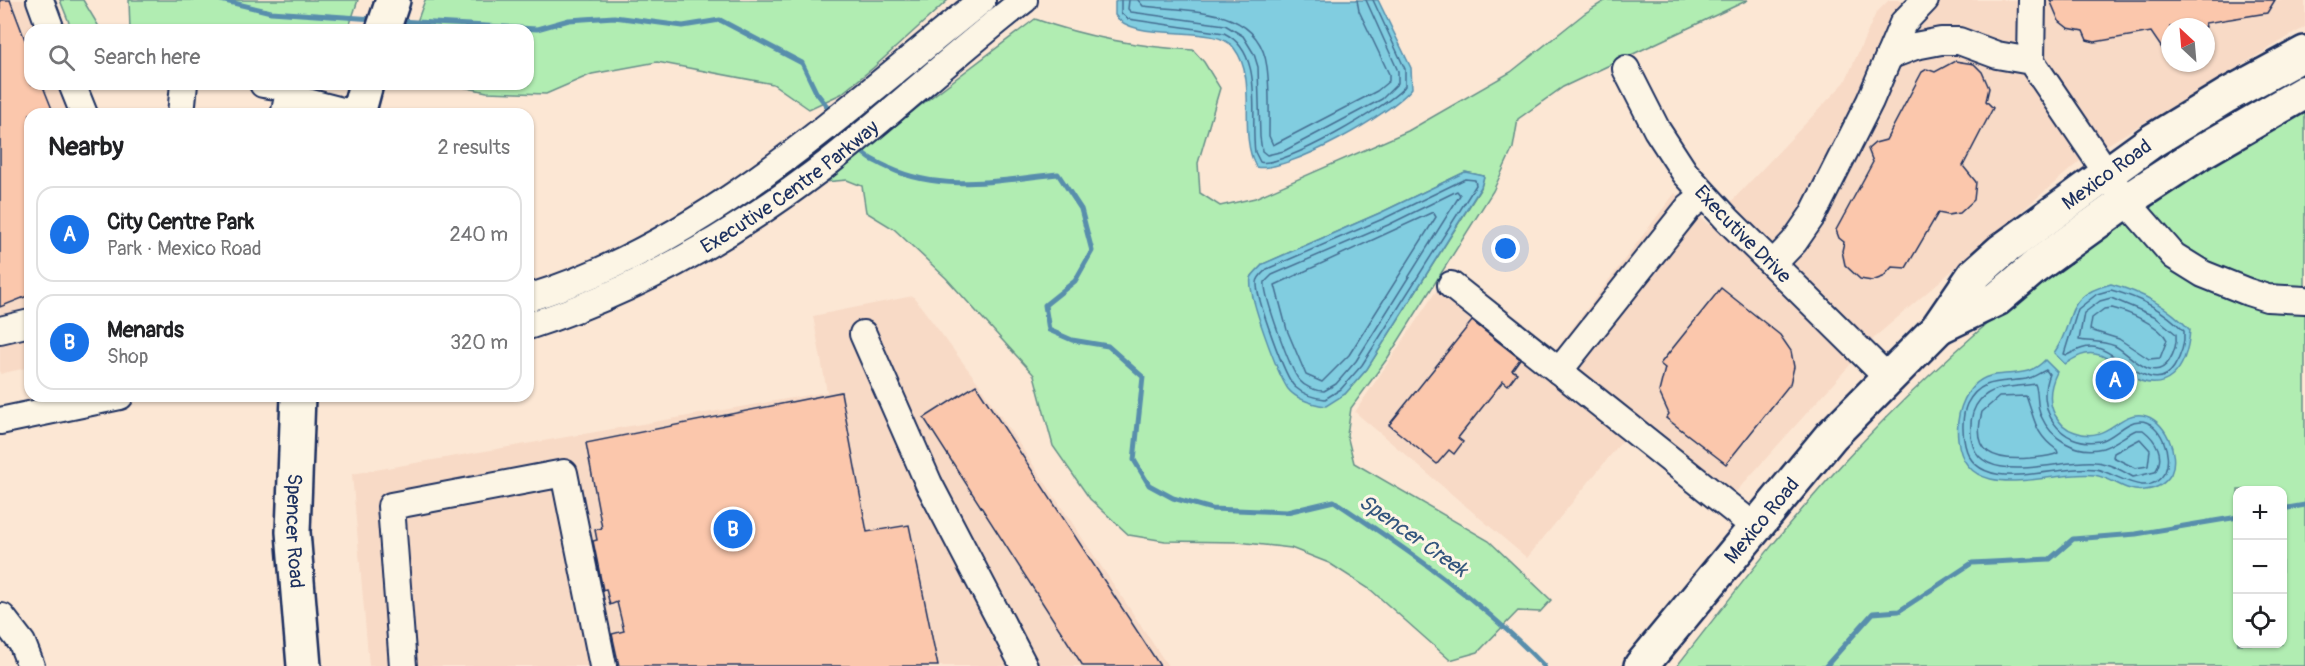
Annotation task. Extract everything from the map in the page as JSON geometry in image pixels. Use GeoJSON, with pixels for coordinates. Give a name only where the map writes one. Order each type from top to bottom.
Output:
{"type":"FeatureCollection","features":[{"type":"Feature","properties":{"kind":"main road"},"geometry":{"type":"LineString","coordinates":[[385,24],[393,0]]}},
{"type":"Feature","properties":{"kind":"main road","name":"Mexico Road"},"geometry":{"type":"LineString","coordinates":[[1641,666],[1831,436],[1937,329],[1974,275],[2105,173],[2226,96],[2305,53]]}},
{"type":"Feature","properties":{"kind":"main road"},"geometry":{"type":"LineString","coordinates":[[358,108],[364,90]]}},
{"type":"Feature","properties":{"kind":"main road","name":"Mexico Road"},"geometry":{"type":"LineString","coordinates":[[1937,329],[1997,299],[2036,266],[2126,201],[2201,152],[2305,92]]}},
{"type":"Feature","properties":{"kind":"main road","name":"Spencer Road"},"geometry":{"type":"LineString","coordinates":[[298,402],[293,532],[304,666]]}},
{"type":"Feature","properties":{"kind":"street"},"geometry":{"type":"LineString","coordinates":[[40,0],[49,24]]}},
{"type":"Feature","properties":{"kind":"street","name":"Executive Centre Parkway"},"geometry":{"type":"LineString","coordinates":[[534,296],[649,249],[706,216],[803,147],[982,0]]}},
{"type":"Feature","properties":{"kind":"street","name":"Executive Centre Parkway"},"geometry":{"type":"LineString","coordinates":[[534,324],[585,308],[645,279],[726,233],[820,168],[1024,0]]}},
{"type":"Feature","properties":{"kind":"street"},"geometry":{"type":"LineString","coordinates":[[1773,264],[1794,242],[1812,216],[1870,101],[1903,23],[1925,0]]}},
{"type":"Feature","properties":{"kind":"street"},"geometry":{"type":"LineString","coordinates":[[2032,0],[2031,62],[2105,173],[2161,244],[2188,266],[2267,298],[2305,300]]}},
{"type":"Feature","properties":{"kind":"street"},"geometry":{"type":"LineString","coordinates":[[1889,56],[1915,46],[1941,41],[1959,41],[1997,56],[2031,62]]}},
{"type":"Feature","properties":{"kind":"street","name":"Executive Drive"},"geometry":{"type":"LineString","coordinates":[[1626,69],[1656,130],[1684,173],[1888,378]]}},
{"type":"Feature","properties":{"kind":"street"},"geometry":{"type":"LineString","coordinates":[[74,90],[82,108]]}},
{"type":"Feature","properties":{"kind":"street"},"geometry":{"type":"LineString","coordinates":[[182,108],[183,90]]}},
{"type":"Feature","properties":{"kind":"street"},"geometry":{"type":"LineString","coordinates":[[283,90],[286,106],[304,108]]}},
{"type":"Feature","properties":{"kind":"street"},"geometry":{"type":"LineString","coordinates":[[1559,371],[1689,207],[1704,195]]}},
{"type":"Feature","properties":{"kind":"street"},"geometry":{"type":"LineString","coordinates":[[1451,285],[1755,527]]}},
{"type":"Feature","properties":{"kind":"street"},"geometry":{"type":"LineString","coordinates":[[0,330],[24,324]]}},
{"type":"Feature","properties":{"kind":"street"},"geometry":{"type":"LineString","coordinates":[[863,334],[929,484],[1024,666]]}},
{"type":"Feature","properties":{"kind":"street"},"geometry":{"type":"LineString","coordinates":[[0,421],[91,402]]}},
{"type":"Feature","properties":{"kind":"street"},"geometry":{"type":"LineString","coordinates":[[403,666],[392,506],[564,473],[603,666]]}},
{"type":"Feature","properties":{"kind":"street"},"geometry":{"type":"LineString","coordinates":[[2,617],[22,643],[31,666]]}},
{"type":"Feature","properties":{"kind":"shaded area"},"geometry":{"type":"Polygon","coordinates":[[[0,0],[48,0],[58,24],[24,24],[24,90],[85,90],[93,108],[24,108],[24,368],[0,374],[0,0]]]}},
{"type":"Feature","properties":{"kind":"shaded area"},"geometry":{"type":"Polygon","coordinates":[[[1889,0],[2305,0],[2305,27],[2080,161],[1876,336],[1716,514],[1623,440],[1527,558],[1355,412],[1451,269],[1555,351],[1675,193],[1709,225],[1845,82],[1876,13],[1889,0]]]}},
{"type":"Feature","properties":{"kind":"shaded area"},"geometry":{"type":"Polygon","coordinates":[[[913,296],[979,384],[1168,666],[369,666],[352,474],[827,392],[813,316],[913,296]]]}},
{"type":"Feature","properties":{"kind":"green space"},"geometry":{"type":"Polygon","coordinates":[[[60,0],[83,0],[97,24],[70,24],[60,0]]]}},
{"type":"Feature","properties":{"kind":"green space"},"geometry":{"type":"Polygon","coordinates":[[[129,0],[358,0],[350,24],[130,24],[129,0]]]}},
{"type":"Feature","properties":{"kind":"green space"},"geometry":{"type":"Polygon","coordinates":[[[425,0],[948,0],[841,94],[809,109],[773,84],[657,62],[592,74],[546,94],[477,90],[534,90],[534,24],[416,24],[425,0]]]}},
{"type":"Feature","properties":{"kind":"green space"},"geometry":{"type":"Polygon","coordinates":[[[1606,0],[1748,0],[1563,87],[1518,119],[1513,148],[1493,191],[1387,359],[1351,408],[1347,435],[1354,463],[1489,541],[1551,600],[1540,612],[1518,611],[1478,652],[1450,660],[1371,590],[1329,563],[1291,548],[1238,542],[1165,541],[1129,535],[1090,499],[1053,446],[1034,375],[946,278],[894,229],[866,212],[862,186],[847,180],[824,182],[1035,19],[1113,40],[1193,50],[1204,62],[1220,88],[1198,163],[1200,193],[1220,206],[1255,198],[1408,131],[1511,72],[1585,13],[1606,0]],[[1465,172],[1382,212],[1263,264],[1252,276],[1345,394],[1367,369],[1481,188],[1484,176],[1465,172]]]}},
{"type":"Feature","properties":{"kind":"green space"},"geometry":{"type":"Polygon","coordinates":[[[2305,104],[2305,666],[1677,666],[1800,512],[1866,438],[1912,392],[1959,348],[2033,285],[2098,236],[2305,104]]]}},
{"type":"Feature","properties":{"kind":"water"},"geometry":{"type":"Polygon","coordinates":[[[1119,0],[1378,0],[1411,68],[1412,88],[1384,112],[1338,140],[1290,161],[1271,167],[1256,167],[1248,137],[1245,75],[1234,48],[1224,40],[1210,36],[1139,29],[1125,24],[1115,15],[1115,2],[1119,0]]]}},
{"type":"Feature","properties":{"kind":"water"},"geometry":{"type":"Polygon","coordinates":[[[1465,172],[1484,176],[1481,187],[1367,369],[1345,394],[1326,406],[1300,399],[1288,389],[1283,381],[1264,334],[1251,287],[1253,274],[1263,264],[1382,212],[1465,172]]]}},
{"type":"Feature","properties":{"kind":"water"},"geometry":{"type":"Polygon","coordinates":[[[2111,284],[2154,301],[2190,330],[2188,344],[2179,368],[2163,382],[2140,381],[2100,355],[2083,355],[2065,364],[2054,353],[2077,303],[2084,295],[2111,284]]]}},
{"type":"Feature","properties":{"kind":"water"},"geometry":{"type":"Polygon","coordinates":[[[2045,360],[2057,372],[2050,393],[2051,404],[2059,421],[2068,429],[2086,435],[2096,434],[2133,415],[2142,415],[2158,423],[2168,438],[2174,457],[2171,474],[2166,481],[2153,488],[2138,490],[2094,475],[2013,481],[1993,480],[1976,473],[1964,460],[1958,439],[1958,419],[1964,399],[1977,383],[1985,378],[2028,371],[2045,360]]]}},
{"type":"Feature","properties":{"kind":"building"},"geometry":{"type":"Polygon","coordinates":[[[0,0],[10,0],[24,37],[24,90],[44,90],[52,108],[24,108],[24,297],[0,307],[0,0]]]}},
{"type":"Feature","properties":{"kind":"building"},"geometry":{"type":"Polygon","coordinates":[[[2050,0],[2275,0],[2267,13],[2215,21],[2215,18],[2161,18],[2161,47],[2151,32],[2095,42],[2087,40],[2083,31],[2068,28],[2059,21],[2050,0]]]}},
{"type":"Feature","properties":{"kind":"building"},"geometry":{"type":"Polygon","coordinates":[[[1955,61],[1974,64],[1982,72],[1989,88],[1986,101],[1993,108],[1963,166],[1976,182],[1974,200],[1960,213],[1948,215],[1938,213],[1906,268],[1892,267],[1883,277],[1872,281],[1860,279],[1845,265],[1842,251],[1844,242],[1839,238],[1836,230],[1873,162],[1868,149],[1875,143],[1886,140],[1922,72],[1927,69],[1935,72],[1955,61]]]}},
{"type":"Feature","properties":{"kind":"building"},"geometry":{"type":"Polygon","coordinates":[[[1721,288],[1780,335],[1791,351],[1794,367],[1790,384],[1726,464],[1666,418],[1669,414],[1659,392],[1665,368],[1660,364],[1721,288]]]}},
{"type":"Feature","properties":{"kind":"building"},"geometry":{"type":"Polygon","coordinates":[[[1472,321],[1520,359],[1512,370],[1517,373],[1508,385],[1503,381],[1458,438],[1463,442],[1454,454],[1449,450],[1437,464],[1389,425],[1472,321]]]}},
{"type":"Feature","properties":{"kind":"building"},"geometry":{"type":"Polygon","coordinates":[[[976,385],[1160,666],[1083,666],[924,418],[976,385]]]}},
{"type":"Feature","properties":{"kind":"building"},"geometry":{"type":"Polygon","coordinates":[[[841,392],[867,532],[909,525],[938,666],[619,666],[612,634],[624,631],[617,602],[610,605],[606,589],[603,590],[593,541],[597,540],[595,530],[602,528],[586,443],[841,392]]]}},
{"type":"Feature","properties":{"kind":"waterway","name":"Spencer Creek"},"geometry":{"type":"LineString","coordinates":[[221,0],[271,12],[374,19]]}},
{"type":"Feature","properties":{"kind":"waterway","name":"Spencer Creek"},"geometry":{"type":"LineString","coordinates":[[534,29],[569,20],[614,17],[683,26],[720,20],[802,63],[816,92],[833,114]]}},
{"type":"Feature","properties":{"kind":"waterway","name":"Spencer Creek"},"geometry":{"type":"LineString","coordinates":[[399,21],[451,24]]}},
{"type":"Feature","properties":{"kind":"waterway","name":"Spencer Creek"},"geometry":{"type":"LineString","coordinates":[[859,148],[869,158],[889,168],[909,176],[930,180],[972,183],[1058,174],[1081,209],[1092,251],[1075,281],[1045,305],[1049,330],[1072,340],[1108,346],[1143,377],[1134,460],[1149,485],[1173,498],[1212,509],[1287,512],[1334,501],[1470,598],[1544,666]]}},
{"type":"Feature","properties":{"kind":"waterway"},"geometry":{"type":"LineString","coordinates":[[2287,508],[2305,505]]}},
{"type":"Feature","properties":{"kind":"waterway"},"geometry":{"type":"LineString","coordinates":[[1826,666],[1873,613],[1899,611],[1972,563],[2050,559],[2073,539],[2136,534],[2233,518]]}},
{"type":"Feature","properties":{"kind":"place","name":"City Centre Park"},"geometry":{"type":"Point","coordinates":[2115,380]}},
{"type":"Feature","properties":{"kind":"place","name":"Menards"},"geometry":{"type":"Point","coordinates":[733,529]}}]}
